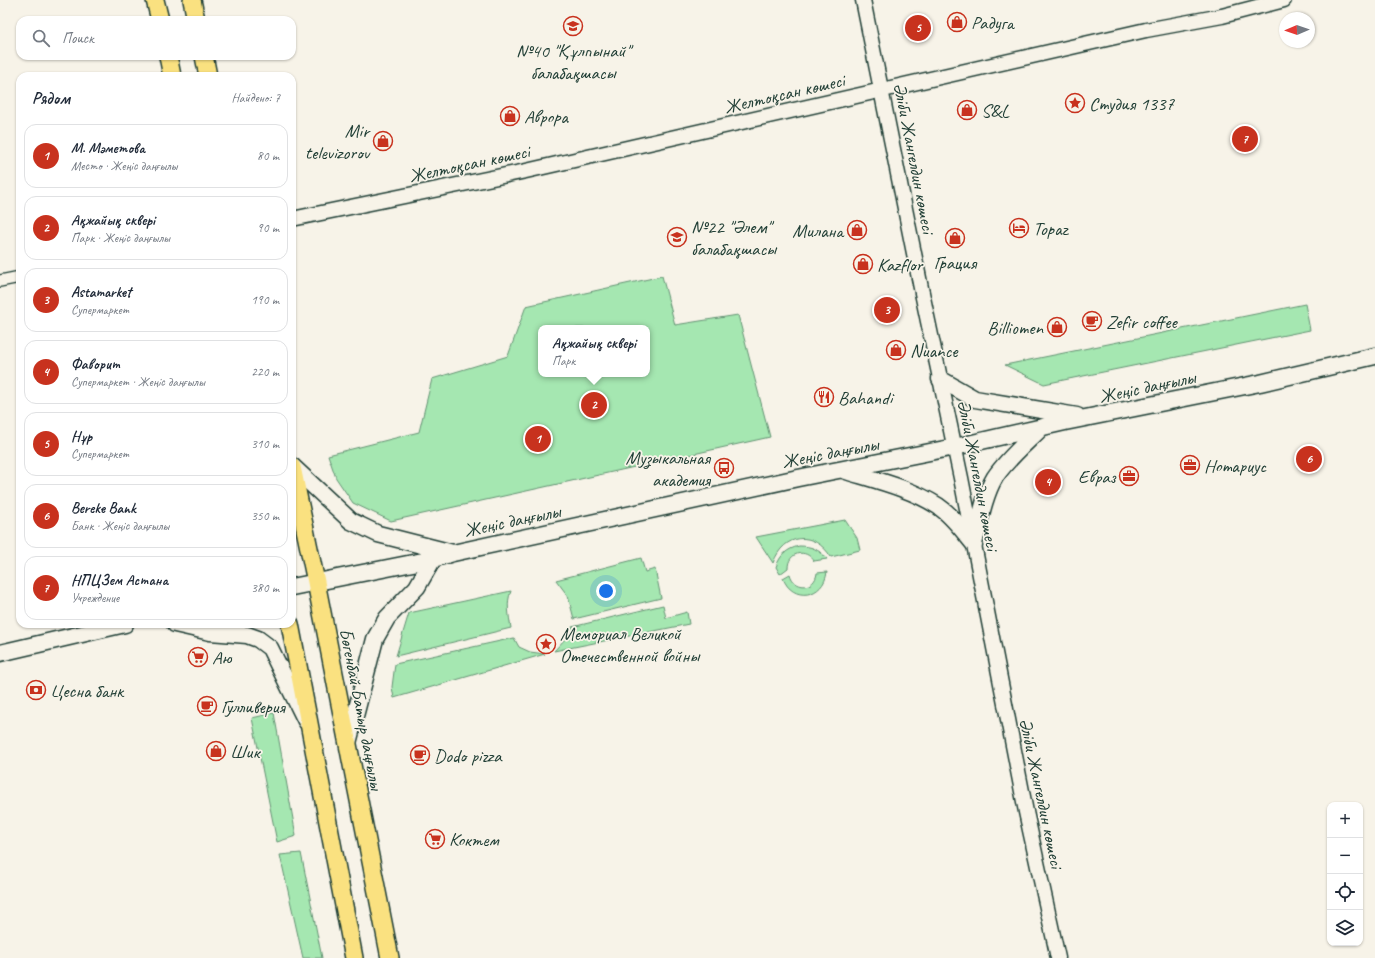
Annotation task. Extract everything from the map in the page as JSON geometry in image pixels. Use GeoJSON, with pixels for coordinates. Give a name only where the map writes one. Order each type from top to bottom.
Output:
{"type":"FeatureCollection","features":[{"type":"Feature","properties":{"kind":"main road"},"geometry":{"type":"LineString","coordinates":[[155,0],[159,16]]}},
{"type":"Feature","properties":{"kind":"main road"},"geometry":{"type":"LineString","coordinates":[[192,0],[195,16]]}},
{"type":"Feature","properties":{"kind":"main road"},"geometry":{"type":"LineString","coordinates":[[169,60],[171,72]]}},
{"type":"Feature","properties":{"kind":"main road"},"geometry":{"type":"LineString","coordinates":[[205,60],[207,72]]}},
{"type":"Feature","properties":{"kind":"main road","name":"Жеңіс даңғылы"},"geometry":{"type":"LineString","coordinates":[[296,585],[433,559],[453,553],[782,481],[955,447],[1042,427],[1260,383],[1375,356]]}},
{"type":"Feature","properties":{"kind":"main road"},"geometry":{"type":"LineString","coordinates":[[940,379],[975,399],[1089,418]]}},
{"type":"Feature","properties":{"kind":"main road"},"geometry":{"type":"LineString","coordinates":[[974,544],[980,517],[995,478],[1009,459],[1042,427]]}},
{"type":"Feature","properties":{"kind":"main road"},"geometry":{"type":"LineString","coordinates":[[842,470],[905,490],[939,507],[952,518],[974,544]]}},
{"type":"Feature","properties":{"kind":"main road"},"geometry":{"type":"LineString","coordinates":[[296,471],[351,521],[378,534],[453,553]]}},
{"type":"Feature","properties":{"kind":"main road","name":"Бөгенбай Батыр даңғылы"},"geometry":{"type":"LineString","coordinates":[[296,486],[390,958]]}},
{"type":"Feature","properties":{"kind":"main road"},"geometry":{"type":"LineString","coordinates":[[348,743],[375,639],[387,618],[417,587],[433,559]]}},
{"type":"Feature","properties":{"kind":"main road"},"geometry":{"type":"LineString","coordinates":[[0,653],[108,628]]}},
{"type":"Feature","properties":{"kind":"main road"},"geometry":{"type":"LineString","coordinates":[[192,628],[210,632],[247,635],[258,639],[270,648],[311,732]]}},
{"type":"Feature","properties":{"kind":"main road"},"geometry":{"type":"LineString","coordinates":[[291,628],[354,958]]}},
{"type":"Feature","properties":{"kind":"street","name":"Әліби Жангелдин көшесі"},"geometry":{"type":"LineString","coordinates":[[863,0],[955,447],[1024,805],[1058,958]]}},
{"type":"Feature","properties":{"kind":"street","name":"Желтоқсан көшесі"},"geometry":{"type":"LineString","coordinates":[[296,218],[526,171],[1146,30],[1222,16],[1284,0]]}},
{"type":"Feature","properties":{"kind":"street"},"geometry":{"type":"LineString","coordinates":[[0,281],[16,278]]}},
{"type":"Feature","properties":{"kind":"green space"},"geometry":{"type":"Polygon","coordinates":[[[662,276],[675,325],[738,315],[770,437],[391,521],[353,503],[336,478],[328,455],[419,432],[432,379],[508,356],[526,306],[662,276]]]}},
{"type":"Feature","properties":{"kind":"green space"},"geometry":{"type":"Polygon","coordinates":[[[1305,304],[1310,330],[1044,384],[1005,365],[1305,304]]]}},
{"type":"Feature","properties":{"kind":"green space"},"geometry":{"type":"Polygon","coordinates":[[[845,520],[857,538],[860,550],[831,557],[824,548],[816,542],[808,539],[800,539],[792,541],[784,546],[778,553],[773,563],[756,537],[845,520]]]}},
{"type":"Feature","properties":{"kind":"green space"},"geometry":{"type":"Polygon","coordinates":[[[799,546],[814,549],[827,559],[814,561],[807,554],[802,553],[794,555],[791,558],[788,568],[780,574],[776,567],[782,556],[791,549],[799,546]]]}},
{"type":"Feature","properties":{"kind":"green space"},"geometry":{"type":"Polygon","coordinates":[[[641,558],[645,572],[655,569],[661,598],[574,619],[568,596],[556,580],[641,558]]]}},
{"type":"Feature","properties":{"kind":"green space"},"geometry":{"type":"Polygon","coordinates":[[[827,572],[825,581],[820,587],[814,592],[807,594],[800,594],[793,591],[787,586],[783,578],[790,574],[796,583],[804,586],[812,583],[817,573],[827,572]]]}},
{"type":"Feature","properties":{"kind":"green space"},"geometry":{"type":"Polygon","coordinates":[[[511,591],[508,605],[511,628],[396,656],[409,613],[511,591]]]}},
{"type":"Feature","properties":{"kind":"green space"},"geometry":{"type":"Polygon","coordinates":[[[663,605],[666,618],[687,612],[689,624],[554,651],[566,638],[572,627],[663,605]]]}},
{"type":"Feature","properties":{"kind":"green space"},"geometry":{"type":"Polygon","coordinates":[[[514,638],[519,647],[530,652],[545,654],[394,698],[392,687],[395,664],[514,638]]]}},
{"type":"Feature","properties":{"kind":"green space"},"geometry":{"type":"Polygon","coordinates":[[[274,713],[296,836],[277,842],[252,718],[274,713]]]}},
{"type":"Feature","properties":{"kind":"green space"},"geometry":{"type":"Polygon","coordinates":[[[301,853],[322,958],[303,958],[280,855],[301,853]]]}},
{"type":"Feature","properties":{"kind":"place","name":"Радуга"},"geometry":{"type":"Point","coordinates":[957,22]}},
{"type":"Feature","properties":{"kind":"place","name":"№40 \"Құлпынай\" балабақшасы"},"geometry":{"type":"Point","coordinates":[573,26]}},
{"type":"Feature","properties":{"kind":"place","name":"Нұр"},"geometry":{"type":"Point","coordinates":[918,28]}},
{"type":"Feature","properties":{"kind":"place","name":"Студия 1337"},"geometry":{"type":"Point","coordinates":[1075,103]}},
{"type":"Feature","properties":{"kind":"place","name":"S&L"},"geometry":{"type":"Point","coordinates":[967,110]}},
{"type":"Feature","properties":{"kind":"place","name":"Аврора"},"geometry":{"type":"Point","coordinates":[510,116]}},
{"type":"Feature","properties":{"kind":"place","name":"НПЦЗем Астана"},"geometry":{"type":"Point","coordinates":[1245,139]}},
{"type":"Feature","properties":{"kind":"place","name":"Mir televizorov"},"geometry":{"type":"Point","coordinates":[383,141]}},
{"type":"Feature","properties":{"kind":"place","name":"Topaz"},"geometry":{"type":"Point","coordinates":[1019,228]}},
{"type":"Feature","properties":{"kind":"place","name":"Милана"},"geometry":{"type":"Point","coordinates":[857,230]}},
{"type":"Feature","properties":{"kind":"place","name":"№22 \"Әлем\" балабақшасы"},"geometry":{"type":"Point","coordinates":[677,237]}},
{"type":"Feature","properties":{"kind":"place","name":"Грация"},"geometry":{"type":"Point","coordinates":[955,238]}},
{"type":"Feature","properties":{"kind":"place","name":"Kazflor"},"geometry":{"type":"Point","coordinates":[863,264]}},
{"type":"Feature","properties":{"kind":"place","name":"Astamarket"},"geometry":{"type":"Point","coordinates":[887,310]}},
{"type":"Feature","properties":{"kind":"place","name":"Zefir coffee"},"geometry":{"type":"Point","coordinates":[1092,321]}},
{"type":"Feature","properties":{"kind":"place","name":"Billiomen"},"geometry":{"type":"Point","coordinates":[1057,327]}},
{"type":"Feature","properties":{"kind":"place","name":"Nuance"},"geometry":{"type":"Point","coordinates":[896,350]}},
{"type":"Feature","properties":{"kind":"place","name":"Bahandi"},"geometry":{"type":"Point","coordinates":[824,397]}},
{"type":"Feature","properties":{"kind":"place","name":"Ақжайық сквері"},"geometry":{"type":"Point","coordinates":[594,405]}},
{"type":"Feature","properties":{"kind":"place","name":"М. Мәметова"},"geometry":{"type":"Point","coordinates":[538,439]}},
{"type":"Feature","properties":{"kind":"place","name":"Bereke Bank"},"geometry":{"type":"Point","coordinates":[1309,459]}},
{"type":"Feature","properties":{"kind":"place","name":"Нотариус"},"geometry":{"type":"Point","coordinates":[1190,465]}},
{"type":"Feature","properties":{"kind":"place","name":"Музыкальная академия"},"geometry":{"type":"Point","coordinates":[724,468]}},
{"type":"Feature","properties":{"kind":"place","name":"Евраз"},"geometry":{"type":"Point","coordinates":[1129,476]}},
{"type":"Feature","properties":{"kind":"place","name":"Фаворит"},"geometry":{"type":"Point","coordinates":[1048,482]}},
{"type":"Feature","properties":{"kind":"place","name":"Мемориал Великой Отечественной войны"},"geometry":{"type":"Point","coordinates":[546,644]}},
{"type":"Feature","properties":{"kind":"place","name":"Аю"},"geometry":{"type":"Point","coordinates":[198,657]}},
{"type":"Feature","properties":{"kind":"place","name":"Цесна банк"},"geometry":{"type":"Point","coordinates":[36,690]}},
{"type":"Feature","properties":{"kind":"place","name":"Гулливерия"},"geometry":{"type":"Point","coordinates":[207,706]}},
{"type":"Feature","properties":{"kind":"place","name":"Шик"},"geometry":{"type":"Point","coordinates":[216,751]}},
{"type":"Feature","properties":{"kind":"place","name":"Dodo pizza"},"geometry":{"type":"Point","coordinates":[420,755]}},
{"type":"Feature","properties":{"kind":"place","name":"Коктем"},"geometry":{"type":"Point","coordinates":[435,839]}}]}
